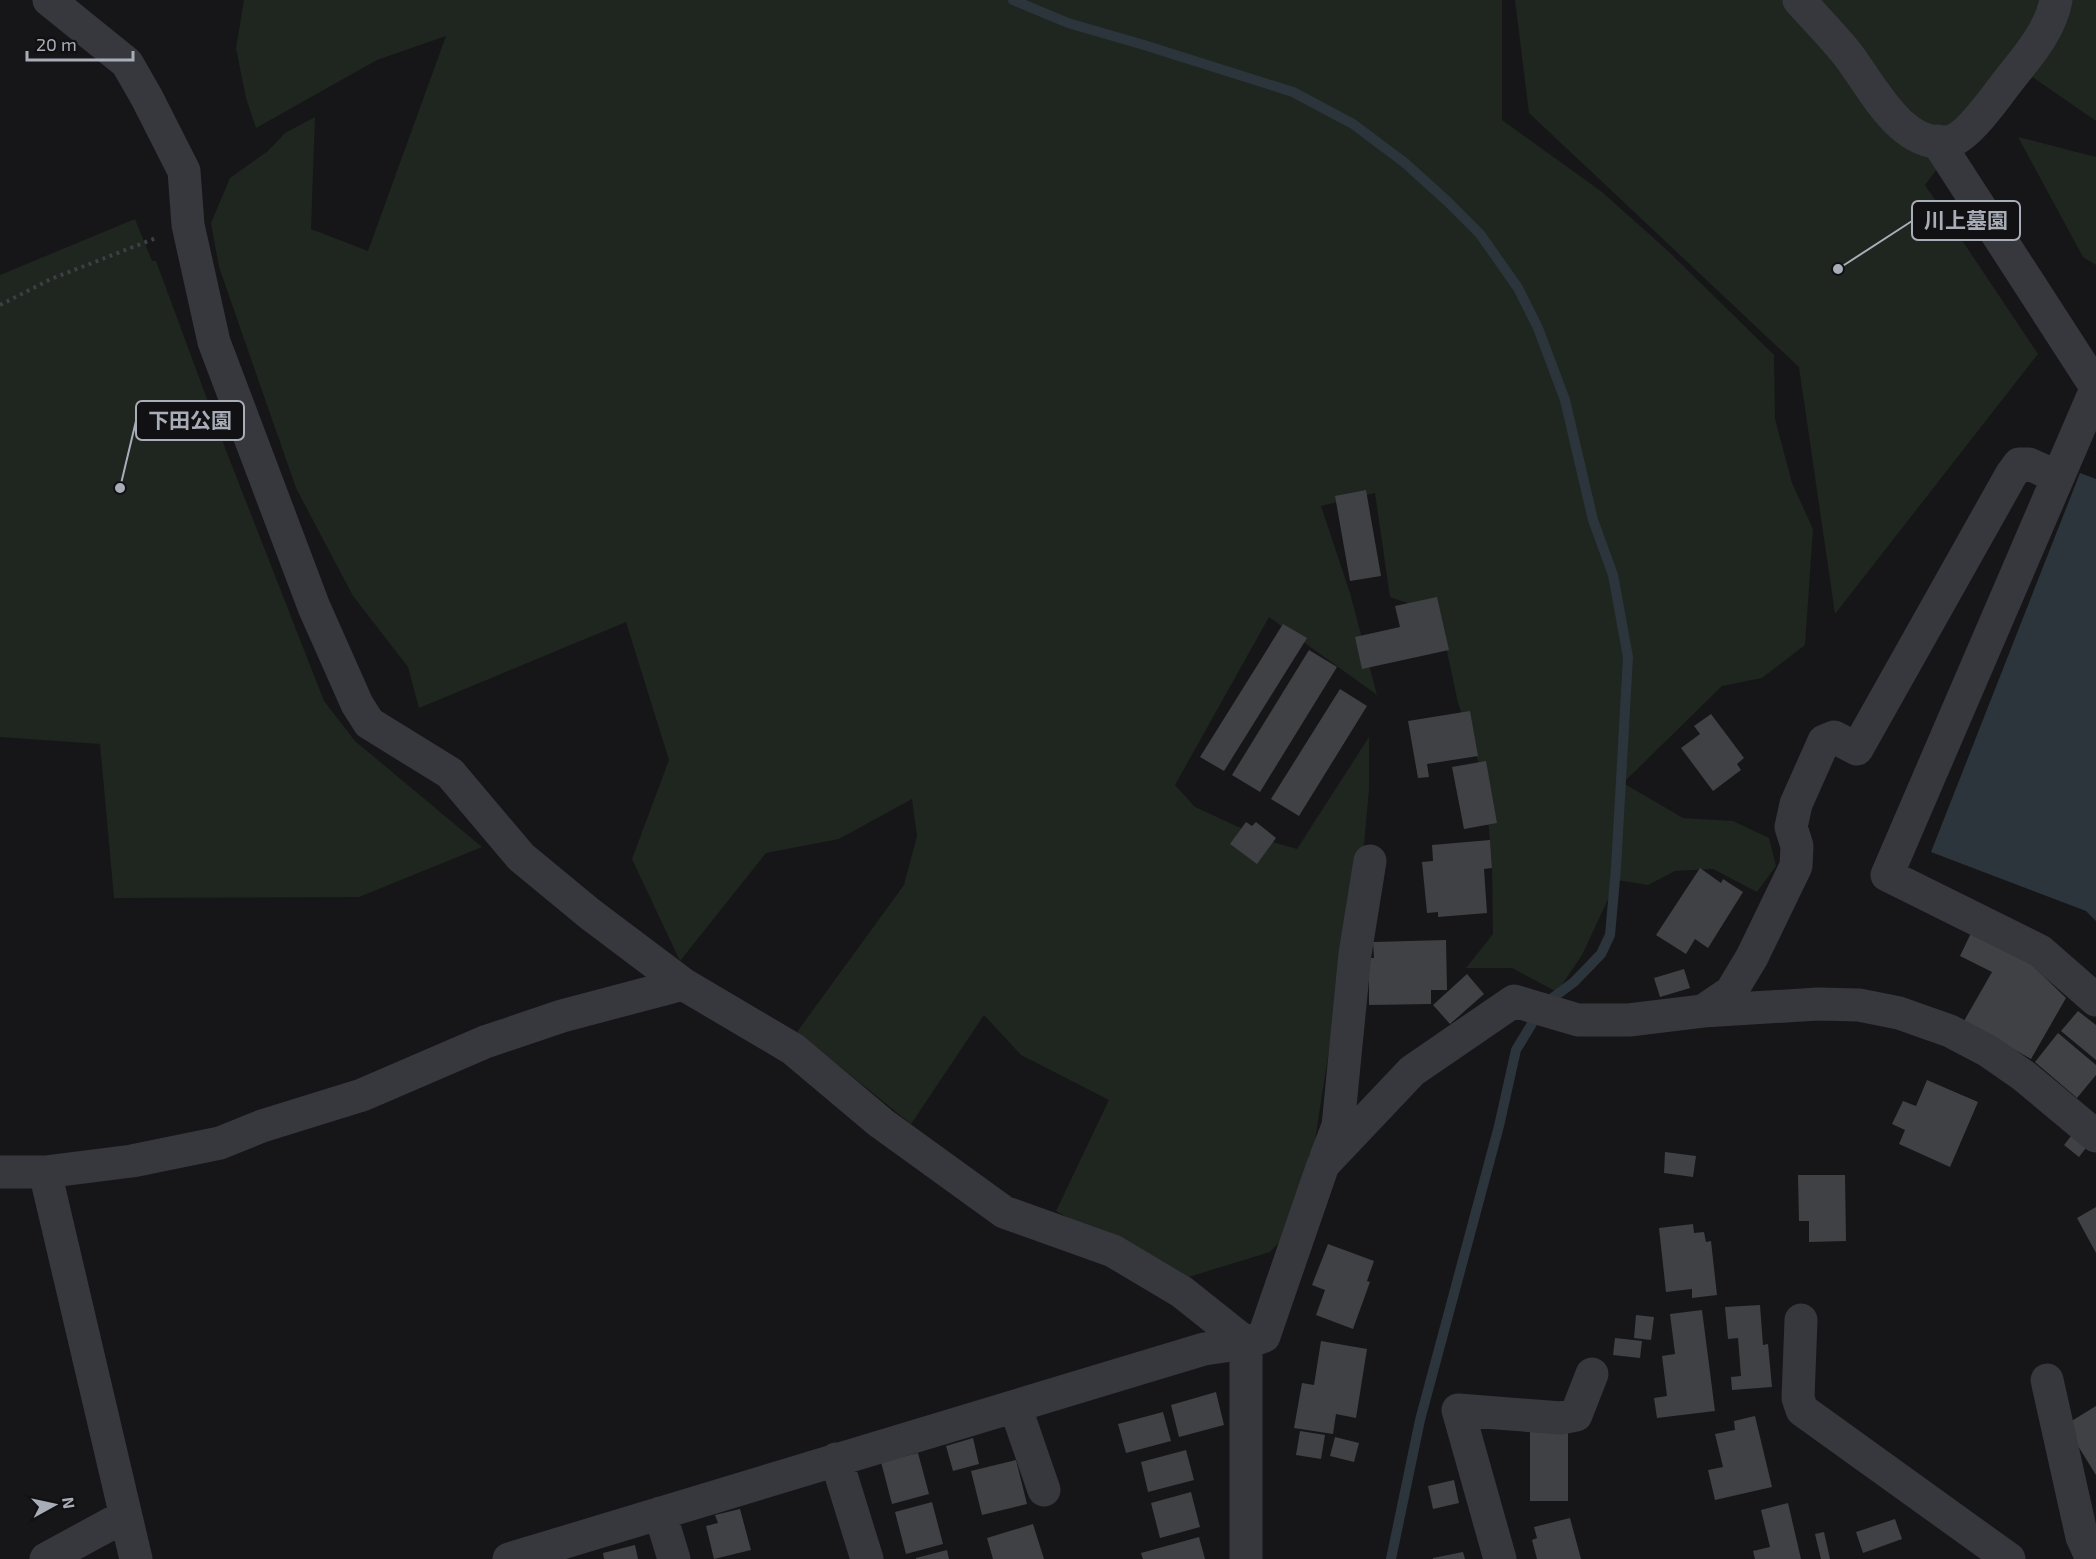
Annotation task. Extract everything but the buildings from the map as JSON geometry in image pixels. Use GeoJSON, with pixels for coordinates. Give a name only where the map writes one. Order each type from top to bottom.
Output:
{"type":"FeatureCollection","features":[{"type":"Feature","properties":{"kind":"street"},"geometry":{"type":"LineString","coordinates":[[49,0],[127,63],[184,171],[188,225],[214,342],[314,607],[357,704],[369,723],[450,773],[521,857],[590,914],[683,984],[793,1049],[880,1123],[1004,1212],[1113,1251],[1182,1292],[1246,1343]]}},
{"type":"Feature","properties":{"kind":"street"},"geometry":{"type":"LineString","coordinates":[[1799,0],[1847,55],[1889,112],[1910,133],[1931,141],[1951,141],[1963,134],[1994,99],[2042,33],[2054,12],[2056,0]]}},
{"type":"Feature","properties":{"kind":"street"},"geometry":{"type":"LineString","coordinates":[[1937,141],[2096,388],[1887,875],[2040,951],[2096,1000]]}},
{"type":"Feature","properties":{"kind":"street"},"geometry":{"type":"LineString","coordinates":[[1704,1011],[1731,992],[1752,957],[1796,866],[1797,846],[1791,827],[1796,804],[1824,741],[1834,737],[1857,749],[2011,475],[2019,465],[2029,464],[2058,477]]}},
{"type":"Feature","properties":{"kind":"street"},"geometry":{"type":"LineString","coordinates":[[509,1559],[567,1550],[660,1513],[1204,1349],[1246,1343],[1264,1336],[1338,1126],[1355,954],[1370,861]]}},
{"type":"Feature","properties":{"kind":"street"},"geometry":{"type":"LineString","coordinates":[[0,1172],[45,1172],[132,1161],[219,1143],[262,1126],[362,1095],[496,1038],[562,1016],[683,984]]}},
{"type":"Feature","properties":{"kind":"street"},"geometry":{"type":"LineString","coordinates":[[1323,1165],[1412,1071],[1514,1001],[1578,1020],[1629,1020],[1704,1011],[1818,1004],[1859,1005],[1899,1013],[1950,1031],[1988,1051],[2024,1076],[2096,1136]]}},
{"type":"Feature","properties":{"kind":"street"},"geometry":{"type":"LineString","coordinates":[[45,1172],[136,1559]]}},
{"type":"Feature","properties":{"kind":"street"},"geometry":{"type":"LineString","coordinates":[[1801,1320],[1798,1398],[1802,1410],[2009,1559]]}},
{"type":"Feature","properties":{"kind":"street"},"geometry":{"type":"LineString","coordinates":[[1245,1559],[1246,1343]]}},
{"type":"Feature","properties":{"kind":"street"},"geometry":{"type":"LineString","coordinates":[[1500,1559],[1458,1410],[1561,1418],[1576,1415],[1592,1374]]}},
{"type":"Feature","properties":{"kind":"street"},"geometry":{"type":"LineString","coordinates":[[2047,1380],[2082,1537],[2092,1559],[2096,1554]]}},
{"type":"Feature","properties":{"kind":"street"},"geometry":{"type":"LineString","coordinates":[[1015,1406],[1044,1490]]}},
{"type":"Feature","properties":{"kind":"street"},"geometry":{"type":"LineString","coordinates":[[836,1459],[867,1559]]}},
{"type":"Feature","properties":{"kind":"street"},"geometry":{"type":"LineString","coordinates":[[660,1513],[675,1559]]}},
{"type":"Feature","properties":{"kind":"street"},"geometry":{"type":"LineString","coordinates":[[45,1559],[125,1516]]}},
{"type":"Feature","properties":{"kind":"path"},"geometry":{"type":"LineString","coordinates":[[0,305],[51,279],[188,225]]}},
{"type":"Feature","properties":{"kind":"shaded area"},"geometry":{"type":"Polygon","coordinates":[[[244,0],[1502,0],[1502,120],[1602,192],[1668,251],[1774,355],[1775,419],[1792,483],[1813,529],[1805,645],[1762,678],[1722,686],[1623,783],[1683,818],[1733,821],[1769,838],[1776,866],[1757,892],[1713,869],[1675,871],[1648,885],[1617,880],[1582,955],[1557,992],[1512,968],[1466,968],[1493,934],[1492,865],[1485,781],[1458,703],[1442,628],[1416,606],[1390,597],[1375,493],[1321,506],[1350,593],[1377,695],[1269,617],[1175,785],[1195,807],[1269,841],[1297,849],[1369,737],[1369,789],[1360,890],[1340,980],[1308,1185],[1283,1238],[1270,1252],[1182,1279],[1056,1211],[1109,1100],[1021,1055],[984,1015],[911,1124],[797,1032],[904,885],[917,836],[912,799],[839,839],[766,853],[680,961],[632,859],[669,760],[626,622],[419,708],[408,667],[353,596],[296,488],[219,267],[211,223],[230,178],[268,151],[285,133],[315,117],[311,229],[368,251],[446,36],[377,60],[256,128],[246,98],[236,48],[244,0]]]}},
{"type":"Feature","properties":{"kind":"shaded area"},"geometry":{"type":"Polygon","coordinates":[[[1515,0],[2096,0],[2096,121],[2015,65],[1925,185],[2038,354],[1835,614],[1799,367],[1529,113],[1515,0]]]}},
{"type":"Feature","properties":{"kind":"shaded area"},"geometry":{"type":"Polygon","coordinates":[[[2018,137],[2096,157],[2096,265],[2083,257],[2018,137]]]}},
{"type":"Feature","properties":{"kind":"shaded area"},"geometry":{"type":"Polygon","coordinates":[[[135,219],[152,261],[156,261],[227,453],[324,701],[355,741],[482,847],[359,897],[114,898],[100,744],[0,737],[0,275],[135,219]]]}},
{"type":"Feature","properties":{"kind":"shaded area"},"geometry":{"type":"Polygon","coordinates":[[[2080,473],[2096,479],[2096,921],[2086,911],[1931,852],[2080,473]]]}},
{"type":"Feature","properties":{"kind":"waterway"},"geometry":{"type":"LineString","coordinates":[[1013,0],[1068,23],[1293,92],[1353,124],[1405,163],[1447,201],[1480,234],[1518,288],[1538,328],[1565,400],[1593,520],[1613,575],[1628,657],[1610,935],[1601,954],[1574,982],[1551,999]]}},
{"type":"Feature","properties":{"kind":"waterway"},"geometry":{"type":"LineString","coordinates":[[1391,1559],[1420,1420],[1499,1126],[1516,1050],[1536,1017]]}},
{"type":"Feature","properties":{"kind":"place","name":"川上墓園"},"geometry":{"type":"Point","coordinates":[1838,269]}},
{"type":"Feature","properties":{"kind":"place","name":"下田公園"},"geometry":{"type":"Point","coordinates":[120,488]}}]}
